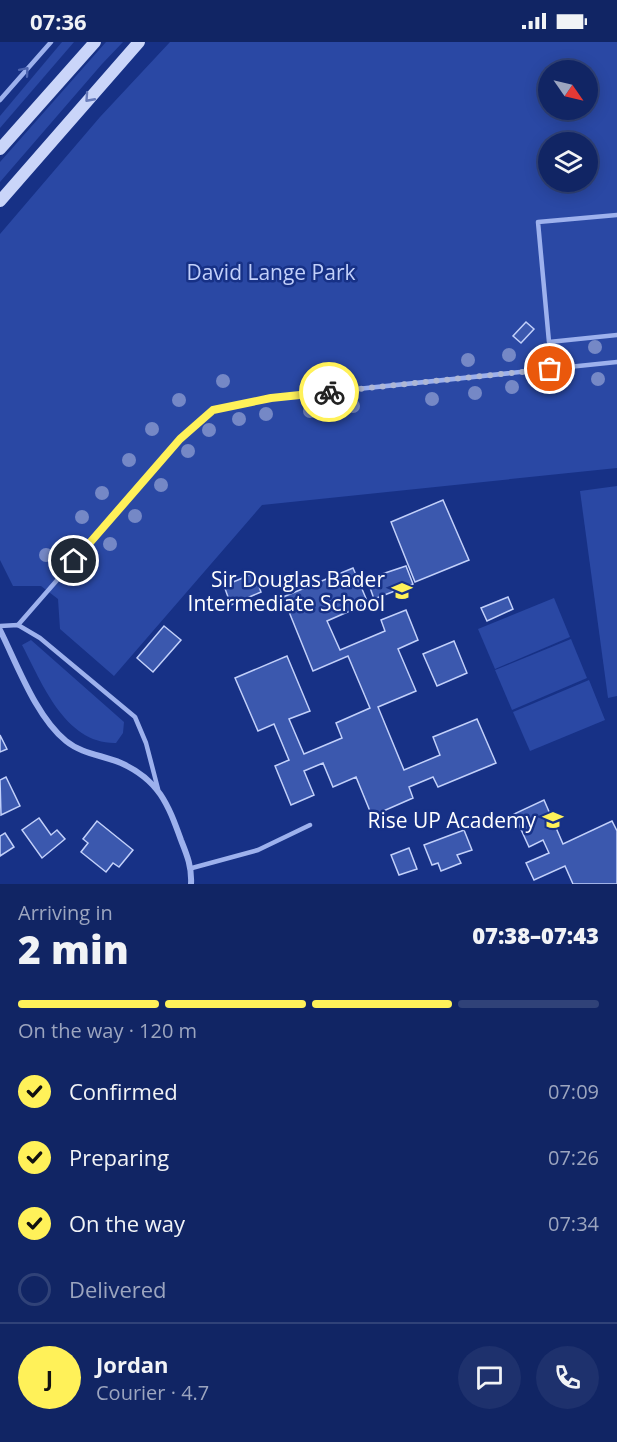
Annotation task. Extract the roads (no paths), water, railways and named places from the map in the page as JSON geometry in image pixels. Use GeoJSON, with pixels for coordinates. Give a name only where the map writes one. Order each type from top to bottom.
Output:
{"type":"FeatureCollection","features":[{"type":"Feature","properties":{"kind":"main road"},"geometry":{"type":"LineString","coordinates":[[0,149],[95,42]]}},
{"type":"Feature","properties":{"kind":"main road"},"geometry":{"type":"LineString","coordinates":[[0,201],[139,42]]}},
{"type":"Feature","properties":{"kind":"street"},"geometry":{"type":"LineString","coordinates":[[0,628],[34,699],[51,725],[66,741],[87,753],[119,763],[139,773],[159,792],[169,806],[192,868],[191,884]]}},
{"type":"Feature","properties":{"kind":"lane"},"geometry":{"type":"LineString","coordinates":[[0,100],[51,42]]}},
{"type":"Feature","properties":{"kind":"lane"},"geometry":{"type":"LineString","coordinates":[[617,214],[538,222],[549,342],[617,335]]}},
{"type":"Feature","properties":{"kind":"lane"},"geometry":{"type":"LineString","coordinates":[[0,628],[18,625],[180,439],[213,410],[271,398],[617,362]]}},
{"type":"Feature","properties":{"kind":"lane"},"geometry":{"type":"LineString","coordinates":[[18,625],[40,638],[135,717],[146,743],[159,792]]}},
{"type":"Feature","properties":{"kind":"lane"},"geometry":{"type":"LineString","coordinates":[[192,868],[258,850],[310,825]]}},
{"type":"Feature","properties":{"kind":"place","name":"Sir Douglas Bader Intermediate School"},"geometry":{"type":"Point","coordinates":[402,591]}},
{"type":"Feature","properties":{"kind":"place","name":"Rise UP Academy"},"geometry":{"type":"Point","coordinates":[553,820]}},
{"type":"Feature","properties":{"kind":"park label","name":"David Lange Park"},"geometry":{"type":"Point","coordinates":[271,272]}}]}
